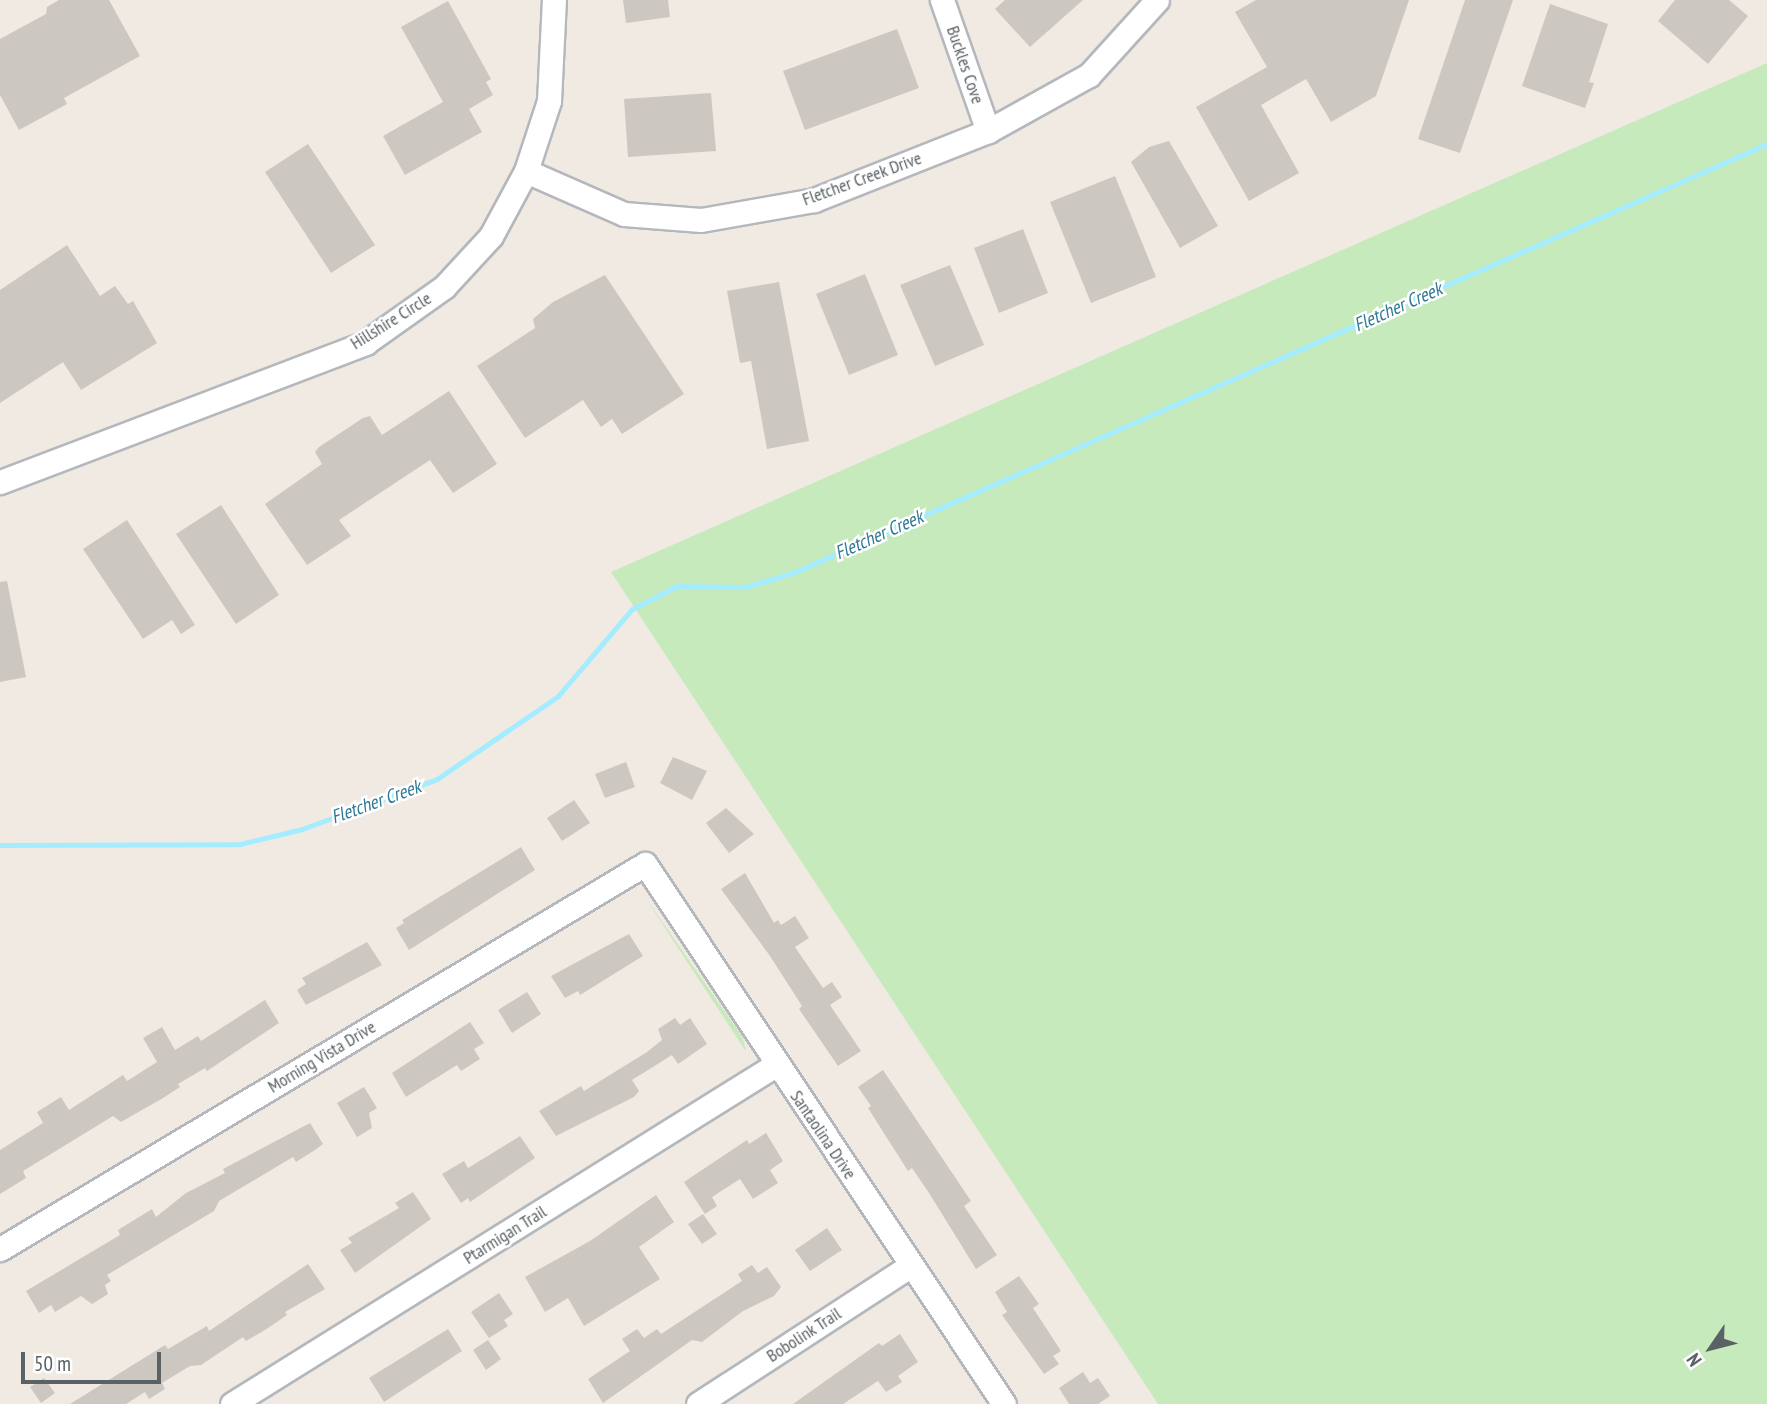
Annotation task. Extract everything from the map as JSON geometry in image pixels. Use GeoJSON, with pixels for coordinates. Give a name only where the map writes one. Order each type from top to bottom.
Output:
{"type":"FeatureCollection","features":[{"type":"Feature","properties":{"kind":"street","name":"Hillshire Circle"},"geometry":{"type":"LineString","coordinates":[[0,482],[365,342],[413,312],[466,265],[504,217],[526,171],[549,101],[554,0]]}},
{"type":"Feature","properties":{"kind":"street","name":"Buckles Cove"},"geometry":{"type":"LineString","coordinates":[[942,0],[988,131]]}},
{"type":"Feature","properties":{"kind":"street","name":"Fletcher Creek Drive"},"geometry":{"type":"LineString","coordinates":[[526,171],[624,214],[701,220],[814,200],[988,131],[1090,75],[1157,0]]}},
{"type":"Feature","properties":{"kind":"street","name":"Santaolina Drive"},"geometry":{"type":"LineString","coordinates":[[645,864],[1003,1404]]}},
{"type":"Feature","properties":{"kind":"street","name":"Morning Vista Drive"},"geometry":{"type":"LineString","coordinates":[[0,1249],[645,864]]}},
{"type":"Feature","properties":{"kind":"street","name":"Ptarmigan Trail"},"geometry":{"type":"LineString","coordinates":[[232,1404],[776,1064]]}},
{"type":"Feature","properties":{"kind":"street","name":"Bobolink Trail"},"geometry":{"type":"LineString","coordinates":[[698,1404],[911,1265]]}},
{"type":"Feature","properties":{"kind":"green space"},"geometry":{"type":"Polygon","coordinates":[[[1767,63],[1767,1404],[1158,1404],[611,572],[1767,63]]]}},
{"type":"Feature","properties":{"kind":"green space"},"geometry":{"type":"Polygon","coordinates":[[[644,896],[742,1036],[746,1050],[745,1050],[644,896]]]}},
{"type":"Feature","properties":{"kind":"building"},"geometry":{"type":"Polygon","coordinates":[[[59,0],[109,0],[140,56],[64,98],[67,104],[19,130],[0,95],[0,39],[46,14],[47,7],[59,0]]]}},
{"type":"Feature","properties":{"kind":"building"},"geometry":{"type":"Polygon","coordinates":[[[623,0],[668,0],[670,17],[626,23],[623,0]]]}},
{"type":"Feature","properties":{"kind":"building"},"geometry":{"type":"Polygon","coordinates":[[[1005,0],[1083,0],[1030,47],[995,9],[1005,0]]]}},
{"type":"Feature","properties":{"kind":"building"},"geometry":{"type":"Polygon","coordinates":[[[1256,0],[1409,0],[1376,96],[1331,122],[1306,79],[1261,105],[1299,173],[1249,201],[1196,107],[1267,67],[1235,12],[1256,0]]]}},
{"type":"Feature","properties":{"kind":"building"},"geometry":{"type":"Polygon","coordinates":[[[1465,0],[1513,0],[1460,153],[1418,139],[1465,0]]]}},
{"type":"Feature","properties":{"kind":"building"},"geometry":{"type":"Polygon","coordinates":[[[1675,0],[1729,0],[1748,16],[1708,64],[1658,21],[1675,0]]]}},
{"type":"Feature","properties":{"kind":"building"},"geometry":{"type":"Polygon","coordinates":[[[448,1],[491,79],[486,82],[493,95],[469,109],[482,132],[405,175],[383,136],[443,102],[401,27],[448,1]]]}},
{"type":"Feature","properties":{"kind":"building"},"geometry":{"type":"Polygon","coordinates":[[[1550,4],[1608,24],[1589,82],[1594,83],[1585,108],[1522,86],[1550,4]]]}},
{"type":"Feature","properties":{"kind":"building"},"geometry":{"type":"Polygon","coordinates":[[[897,29],[919,88],[805,130],[783,71],[897,29]]]}},
{"type":"Feature","properties":{"kind":"building"},"geometry":{"type":"Polygon","coordinates":[[[711,93],[716,151],[628,157],[624,99],[711,93]]]}},
{"type":"Feature","properties":{"kind":"building"},"geometry":{"type":"Polygon","coordinates":[[[1169,141],[1218,226],[1180,248],[1131,162],[1149,147],[1169,141]]]}},
{"type":"Feature","properties":{"kind":"building"},"geometry":{"type":"Polygon","coordinates":[[[308,144],[375,245],[331,273],[265,172],[308,144]]]}},
{"type":"Feature","properties":{"kind":"building"},"geometry":{"type":"Polygon","coordinates":[[[1115,176],[1156,277],[1091,303],[1050,202],[1115,176]]]}},
{"type":"Feature","properties":{"kind":"building"},"geometry":{"type":"Polygon","coordinates":[[[1023,229],[1048,293],[999,313],[974,248],[1023,229]]]}},
{"type":"Feature","properties":{"kind":"building"},"geometry":{"type":"Polygon","coordinates":[[[67,245],[100,296],[115,286],[128,304],[133,301],[157,343],[81,390],[63,362],[0,403],[0,290],[67,245]]]}},
{"type":"Feature","properties":{"kind":"building"},"geometry":{"type":"Polygon","coordinates":[[[950,265],[984,345],[935,366],[900,285],[950,265]]]}},
{"type":"Feature","properties":{"kind":"building"},"geometry":{"type":"Polygon","coordinates":[[[865,274],[898,355],[849,375],[816,294],[865,274]]]}},
{"type":"Feature","properties":{"kind":"building"},"geometry":{"type":"Polygon","coordinates":[[[605,275],[684,394],[622,434],[612,419],[601,427],[583,400],[525,438],[477,366],[535,328],[533,319],[553,302],[605,275]]]}},
{"type":"Feature","properties":{"kind":"building"},"geometry":{"type":"Polygon","coordinates":[[[779,282],[809,441],[767,449],[751,361],[740,363],[727,291],[779,282]]]}},
{"type":"Feature","properties":{"kind":"building"},"geometry":{"type":"Polygon","coordinates":[[[449,391],[497,464],[453,493],[430,460],[339,520],[351,536],[307,565],[265,504],[322,464],[315,452],[319,447],[363,418],[370,416],[382,435],[449,391]]]}},
{"type":"Feature","properties":{"kind":"building"},"geometry":{"type":"Polygon","coordinates":[[[221,505],[279,595],[236,624],[176,534],[221,505]]]}},
{"type":"Feature","properties":{"kind":"building"},"geometry":{"type":"Polygon","coordinates":[[[127,520],[195,625],[181,634],[172,620],[143,639],[83,549],[127,520]]]}},
{"type":"Feature","properties":{"kind":"building"},"geometry":{"type":"Polygon","coordinates":[[[7,581],[26,677],[0,682],[0,582],[7,581]]]}},
{"type":"Feature","properties":{"kind":"building"},"geometry":{"type":"Polygon","coordinates":[[[673,757],[707,771],[692,800],[660,783],[673,757]]]}},
{"type":"Feature","properties":{"kind":"building"},"geometry":{"type":"Polygon","coordinates":[[[626,762],[635,787],[605,798],[595,774],[626,762]]]}},
{"type":"Feature","properties":{"kind":"building"},"geometry":{"type":"Polygon","coordinates":[[[574,800],[590,823],[562,841],[547,818],[574,800]]]}},
{"type":"Feature","properties":{"kind":"building"},"geometry":{"type":"Polygon","coordinates":[[[726,808],[754,834],[729,853],[706,823],[726,808]]]}},
{"type":"Feature","properties":{"kind":"building"},"geometry":{"type":"Polygon","coordinates":[[[521,847],[535,870],[409,950],[396,928],[404,923],[402,920],[521,847]]]}},
{"type":"Feature","properties":{"kind":"building"},"geometry":{"type":"Polygon","coordinates":[[[745,873],[774,923],[778,920],[781,925],[795,916],[809,938],[795,947],[823,988],[832,982],[842,997],[830,1005],[861,1051],[838,1066],[799,1009],[802,1006],[770,956],[721,889],[745,873]]]}},
{"type":"Feature","properties":{"kind":"building"},"geometry":{"type":"Polygon","coordinates":[[[629,934],[643,956],[580,995],[578,991],[565,998],[551,976],[629,934]]]}},
{"type":"Feature","properties":{"kind":"building"},"geometry":{"type":"Polygon","coordinates":[[[367,942],[382,965],[306,1005],[297,990],[306,984],[302,978],[367,942]]]}},
{"type":"Feature","properties":{"kind":"building"},"geometry":{"type":"Polygon","coordinates":[[[527,992],[541,1014],[512,1033],[498,1010],[527,992]]]}},
{"type":"Feature","properties":{"kind":"building"},"geometry":{"type":"Polygon","coordinates":[[[265,1000],[279,1023],[207,1071],[205,1068],[178,1084],[180,1087],[163,1098],[121,1122],[113,1116],[23,1171],[26,1178],[0,1194],[0,1150],[43,1123],[37,1112],[61,1097],[69,1110],[123,1075],[127,1081],[157,1062],[143,1038],[162,1027],[175,1050],[198,1036],[201,1041],[265,1000]]]}},
{"type":"Feature","properties":{"kind":"building"},"geometry":{"type":"Polygon","coordinates":[[[675,1018],[680,1025],[690,1018],[707,1044],[678,1064],[672,1055],[632,1080],[639,1091],[634,1097],[556,1136],[539,1111],[581,1086],[584,1091],[647,1052],[662,1040],[658,1029],[675,1018]]]}},
{"type":"Feature","properties":{"kind":"building"},"geometry":{"type":"Polygon","coordinates":[[[470,1022],[484,1043],[474,1049],[480,1059],[461,1071],[457,1065],[406,1097],[392,1073],[470,1022]]]}},
{"type":"Feature","properties":{"kind":"building"},"geometry":{"type":"Polygon","coordinates":[[[883,1070],[971,1201],[964,1206],[997,1255],[976,1269],[912,1168],[908,1171],[868,1108],[871,1106],[858,1087],[883,1070]]]}},
{"type":"Feature","properties":{"kind":"building"},"geometry":{"type":"Polygon","coordinates":[[[364,1087],[377,1108],[369,1113],[372,1128],[357,1137],[337,1103],[364,1087]]]}},
{"type":"Feature","properties":{"kind":"building"},"geometry":{"type":"Polygon","coordinates":[[[310,1123],[323,1144],[315,1150],[296,1162],[293,1157],[219,1201],[214,1211],[107,1275],[111,1281],[105,1285],[108,1294],[92,1304],[81,1296],[55,1312],[51,1305],[39,1313],[26,1291],[120,1235],[118,1230],[152,1209],[156,1217],[186,1193],[225,1173],[223,1169],[310,1123]]]}},
{"type":"Feature","properties":{"kind":"building"},"geometry":{"type":"Polygon","coordinates":[[[766,1133],[783,1161],[770,1170],[778,1183],[753,1199],[740,1179],[712,1197],[717,1206],[705,1214],[684,1182],[747,1140],[749,1144],[766,1133]]]}},
{"type":"Feature","properties":{"kind":"building"},"geometry":{"type":"Polygon","coordinates":[[[520,1136],[535,1158],[470,1202],[468,1198],[461,1203],[442,1174],[464,1161],[468,1168],[520,1136]]]}},
{"type":"Feature","properties":{"kind":"building"},"geometry":{"type":"Polygon","coordinates":[[[413,1192],[431,1219],[355,1273],[340,1250],[352,1243],[348,1238],[399,1208],[395,1203],[413,1192]]]}},
{"type":"Feature","properties":{"kind":"building"},"geometry":{"type":"Polygon","coordinates":[[[656,1195],[674,1222],[639,1247],[660,1279],[584,1326],[568,1298],[545,1312],[525,1277],[590,1241],[656,1195]]]}},
{"type":"Feature","properties":{"kind":"building"},"geometry":{"type":"Polygon","coordinates":[[[703,1214],[717,1234],[702,1244],[688,1224],[703,1214]]]}},
{"type":"Feature","properties":{"kind":"building"},"geometry":{"type":"Polygon","coordinates":[[[827,1228],[842,1250],[810,1271],[795,1250],[827,1228]]]}},
{"type":"Feature","properties":{"kind":"building"},"geometry":{"type":"Polygon","coordinates":[[[308,1264],[325,1289],[285,1312],[287,1315],[246,1341],[243,1337],[201,1365],[190,1366],[162,1383],[165,1389],[149,1399],[145,1392],[126,1404],[70,1404],[165,1345],[168,1349],[207,1326],[209,1331],[308,1264]]]}},
{"type":"Feature","properties":{"kind":"building"},"geometry":{"type":"Polygon","coordinates":[[[752,1265],[758,1273],[767,1267],[781,1287],[774,1296],[743,1311],[702,1342],[692,1340],[603,1403],[588,1379],[630,1351],[622,1339],[637,1329],[644,1338],[657,1329],[661,1334],[742,1281],[738,1274],[752,1265]]]}},
{"type":"Feature","properties":{"kind":"building"},"geometry":{"type":"Polygon","coordinates":[[[1019,1276],[1039,1304],[1033,1308],[1061,1351],[1053,1356],[1059,1364],[1044,1374],[1002,1315],[1007,1312],[995,1292],[1019,1276]]]}},
{"type":"Feature","properties":{"kind":"building"},"geometry":{"type":"Polygon","coordinates":[[[499,1293],[513,1314],[504,1320],[508,1326],[489,1338],[471,1312],[499,1293]]]}},
{"type":"Feature","properties":{"kind":"building"},"geometry":{"type":"Polygon","coordinates":[[[448,1329],[462,1351],[384,1402],[369,1378],[448,1329]]]}},
{"type":"Feature","properties":{"kind":"building"},"geometry":{"type":"Polygon","coordinates":[[[900,1334],[918,1362],[898,1376],[902,1382],[886,1392],[878,1381],[843,1404],[793,1404],[879,1343],[882,1346],[900,1334]]]}},
{"type":"Feature","properties":{"kind":"building"},"geometry":{"type":"Polygon","coordinates":[[[488,1340],[501,1359],[486,1370],[473,1350],[488,1340]]]}},
{"type":"Feature","properties":{"kind":"building"},"geometry":{"type":"Polygon","coordinates":[[[1083,1372],[1090,1383],[1098,1378],[1110,1396],[1098,1404],[1069,1404],[1059,1388],[1083,1372]]]}},
{"type":"Feature","properties":{"kind":"building"},"geometry":{"type":"Polygon","coordinates":[[[44,1378],[55,1393],[41,1403],[30,1387],[44,1378]]]}},
{"type":"Feature","properties":{"kind":"waterway","name":"Fletcher Creek"},"geometry":{"type":"LineString","coordinates":[[0,845],[240,844],[302,829],[437,779],[558,696],[632,609],[677,586],[745,587],[795,572],[1767,144]]}}]}
